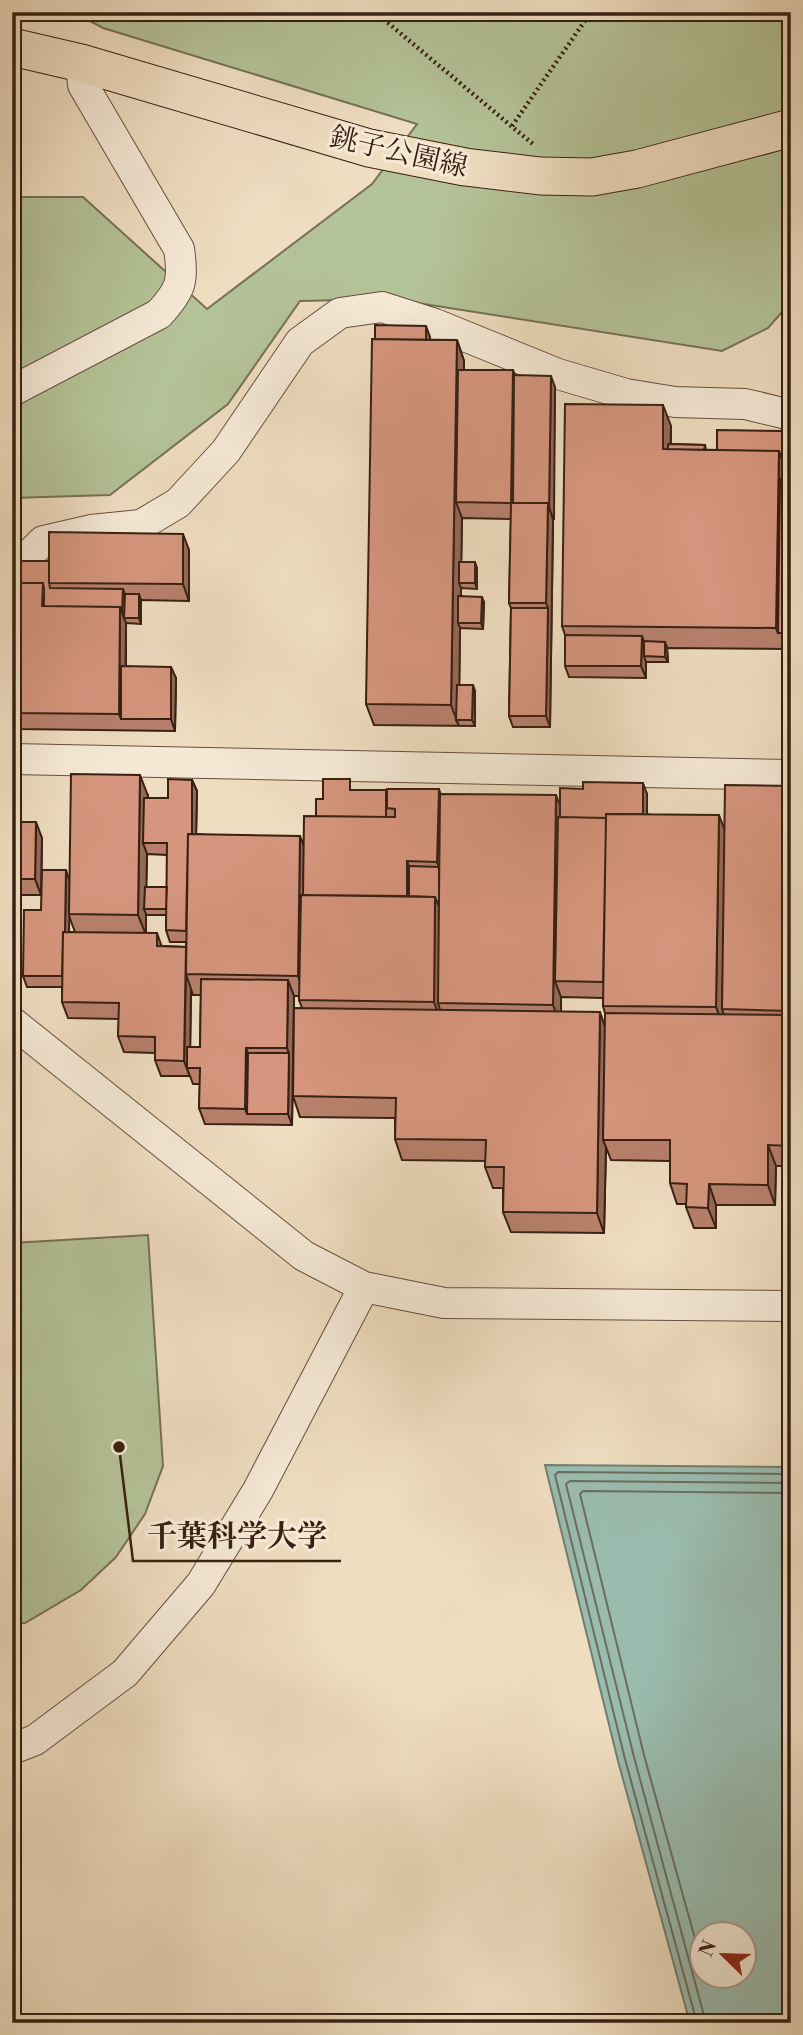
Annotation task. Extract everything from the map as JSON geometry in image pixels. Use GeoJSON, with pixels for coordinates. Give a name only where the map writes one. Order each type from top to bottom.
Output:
{"type":"FeatureCollection","features":[{"type":"Feature","properties":{"kind":"main road","name":"銚子公園線"},"geometry":{"type":"LineString","coordinates":[[12,47],[82,63],[369,148],[464,167],[540,176],[592,177],[637,169],[791,128]]}},
{"type":"Feature","properties":{"kind":"street"},"geometry":{"type":"LineString","coordinates":[[12,391],[159,314],[175,296],[183,276],[179,249],[83,85],[82,63]]}},
{"type":"Feature","properties":{"kind":"street"},"geometry":{"type":"LineString","coordinates":[[12,572],[43,541],[91,530],[141,526],[178,503],[226,451],[300,342],[340,313],[382,307],[435,324],[558,374],[626,394],[675,402],[745,404],[791,415]]}},
{"type":"Feature","properties":{"kind":"street"},"geometry":{"type":"LineString","coordinates":[[12,759],[791,775]]}},
{"type":"Feature","properties":{"kind":"street"},"geometry":{"type":"LineString","coordinates":[[12,1022],[304,1256],[364,1287],[444,1303],[791,1306]]}},
{"type":"Feature","properties":{"kind":"street"},"geometry":{"type":"LineString","coordinates":[[12,1749],[35,1740],[125,1673],[201,1584],[258,1490],[364,1287]]}},
{"type":"Feature","properties":{"kind":"path"},"geometry":{"type":"LineString","coordinates":[[375,12],[537,147],[540,176]]}},
{"type":"Feature","properties":{"kind":"path"},"geometry":{"type":"LineString","coordinates":[[512,125],[591,12]]}},
{"type":"Feature","properties":{"kind":"shaded area"},"geometry":{"type":"Polygon","coordinates":[[[73,12],[791,14],[791,302],[768,328],[722,351],[392,299],[300,301],[228,404],[110,495],[12,498],[12,197],[83,197],[207,309],[372,184],[417,124],[103,28],[73,12]]]}},
{"type":"Feature","properties":{"kind":"shaded area"},"geometry":{"type":"Polygon","coordinates":[[[148,1235],[163,1466],[145,1514],[116,1557],[81,1590],[25,1623],[12,1624],[12,1243],[148,1235]]]}},
{"type":"Feature","properties":{"kind":"water"},"geometry":{"type":"Polygon","coordinates":[[[545,1465],[791,1467],[791,2023],[690,2023],[618,1761],[545,1465]]]}},
{"type":"Feature","properties":{"kind":"building"},"geometry":{"type":"Polygon","coordinates":[[[375,325],[426,326],[426,340],[375,339],[375,325]]]}},
{"type":"Feature","properties":{"kind":"building"},"geometry":{"type":"Polygon","coordinates":[[[372,339],[457,340],[451,705],[366,704],[372,339]]]}},
{"type":"Feature","properties":{"kind":"building"},"geometry":{"type":"Polygon","coordinates":[[[458,370],[513,370],[511,503],[456,502],[458,370]]]}},
{"type":"Feature","properties":{"kind":"building"},"geometry":{"type":"Polygon","coordinates":[[[514,375],[551,376],[549,508],[548,503],[513,503],[514,375]]]}},
{"type":"Feature","properties":{"kind":"building"},"geometry":{"type":"Polygon","coordinates":[[[565,404],[663,405],[663,449],[779,451],[776,628],[562,626],[565,404]]]}},
{"type":"Feature","properties":{"kind":"building"},"geometry":{"type":"Polygon","coordinates":[[[717,430],[783,431],[782,460],[779,451],[717,450],[717,430]]]}},
{"type":"Feature","properties":{"kind":"building"},"geometry":{"type":"Polygon","coordinates":[[[668,444],[705,445],[704,450],[668,449],[668,444]]]}},
{"type":"Feature","properties":{"kind":"building"},"geometry":{"type":"Polygon","coordinates":[[[780,479],[791,479],[791,633],[778,633],[780,479]]]}},
{"type":"Feature","properties":{"kind":"building"},"geometry":{"type":"Polygon","coordinates":[[[511,503],[548,503],[546,603],[509,603],[511,503]]]}},
{"type":"Feature","properties":{"kind":"building"},"geometry":{"type":"Polygon","coordinates":[[[49,532],[183,534],[183,584],[49,583],[49,532]]]}},
{"type":"Feature","properties":{"kind":"building"},"geometry":{"type":"Polygon","coordinates":[[[14,561],[49,561],[50,588],[123,589],[122,612],[120,607],[44,606],[43,583],[13,583],[12,587],[14,561]]]}},
{"type":"Feature","properties":{"kind":"building"},"geometry":{"type":"Polygon","coordinates":[[[459,562],[475,562],[475,583],[459,583],[459,562]]]}},
{"type":"Feature","properties":{"kind":"building"},"geometry":{"type":"Polygon","coordinates":[[[13,583],[43,583],[42,606],[120,607],[119,714],[12,713],[13,583]]]}},
{"type":"Feature","properties":{"kind":"building"},"geometry":{"type":"Polygon","coordinates":[[[125,594],[139,594],[139,618],[124,618],[125,594]]]}},
{"type":"Feature","properties":{"kind":"building"},"geometry":{"type":"Polygon","coordinates":[[[458,596],[482,597],[481,623],[458,623],[458,596]]]}},
{"type":"Feature","properties":{"kind":"building"},"geometry":{"type":"Polygon","coordinates":[[[511,608],[548,608],[546,716],[509,716],[511,608]]]}},
{"type":"Feature","properties":{"kind":"building"},"geometry":{"type":"Polygon","coordinates":[[[565,635],[642,636],[641,666],[565,666],[565,635]]]}},
{"type":"Feature","properties":{"kind":"building"},"geometry":{"type":"Polygon","coordinates":[[[644,641],[665,642],[665,657],[644,656],[644,641]]]}},
{"type":"Feature","properties":{"kind":"building"},"geometry":{"type":"Polygon","coordinates":[[[121,666],[171,667],[171,719],[121,719],[121,666]]]}},
{"type":"Feature","properties":{"kind":"building"},"geometry":{"type":"Polygon","coordinates":[[[457,685],[473,685],[472,720],[456,720],[457,685]]]}},
{"type":"Feature","properties":{"kind":"building"},"geometry":{"type":"Polygon","coordinates":[[[71,774],[140,775],[138,915],[69,914],[71,774]]]}},
{"type":"Feature","properties":{"kind":"building"},"geometry":{"type":"Polygon","coordinates":[[[168,779],[192,780],[192,834],[188,834],[186,931],[166,930],[167,843],[143,843],[144,798],[168,798],[168,779]]]}},
{"type":"Feature","properties":{"kind":"building"},"geometry":{"type":"Polygon","coordinates":[[[323,779],[350,779],[350,790],[386,790],[386,817],[316,816],[316,799],[323,799],[323,779]]]}},
{"type":"Feature","properties":{"kind":"building"},"geometry":{"type":"Polygon","coordinates":[[[583,782],[643,783],[643,814],[606,814],[606,818],[560,817],[560,788],[583,789],[583,782]]]}},
{"type":"Feature","properties":{"kind":"building"},"geometry":{"type":"Polygon","coordinates":[[[725,785],[791,786],[791,1011],[722,1009],[725,785]]]}},
{"type":"Feature","properties":{"kind":"building"},"geometry":{"type":"Polygon","coordinates":[[[387,789],[439,789],[437,862],[407,861],[407,896],[303,895],[304,816],[395,817],[395,809],[387,808],[387,789]]]}},
{"type":"Feature","properties":{"kind":"building"},"geometry":{"type":"Polygon","coordinates":[[[440,794],[556,795],[553,1005],[438,1003],[440,794]]]}},
{"type":"Feature","properties":{"kind":"building"},"geometry":{"type":"Polygon","coordinates":[[[606,814],[719,815],[716,1007],[603,1006],[606,814]]]}},
{"type":"Feature","properties":{"kind":"building"},"geometry":{"type":"Polygon","coordinates":[[[558,817],[606,818],[603,982],[555,981],[558,817]]]}},
{"type":"Feature","properties":{"kind":"building"},"geometry":{"type":"Polygon","coordinates":[[[12,822],[36,822],[35,879],[12,879],[12,822]]]}},
{"type":"Feature","properties":{"kind":"building"},"geometry":{"type":"Polygon","coordinates":[[[188,834],[300,836],[298,976],[186,974],[188,834]]]}},
{"type":"Feature","properties":{"kind":"building"},"geometry":{"type":"Polygon","coordinates":[[[409,866],[439,867],[439,906],[435,897],[409,896],[409,866]]]}},
{"type":"Feature","properties":{"kind":"building"},"geometry":{"type":"Polygon","coordinates":[[[42,870],[66,870],[62,976],[23,976],[24,910],[41,910],[42,870]]]}},
{"type":"Feature","properties":{"kind":"building"},"geometry":{"type":"Polygon","coordinates":[[[145,887],[167,887],[166,909],[144,909],[145,887]]]}},
{"type":"Feature","properties":{"kind":"building"},"geometry":{"type":"Polygon","coordinates":[[[301,895],[435,897],[434,1002],[299,1000],[301,895]]]}},
{"type":"Feature","properties":{"kind":"building"},"geometry":{"type":"Polygon","coordinates":[[[63,932],[157,933],[157,946],[186,947],[184,1061],[155,1060],[155,1037],[118,1036],[119,1003],[62,1002],[63,932]]]}},
{"type":"Feature","properties":{"kind":"building"},"geometry":{"type":"Polygon","coordinates":[[[201,979],[288,980],[287,1048],[246,1048],[245,1109],[199,1108],[200,1068],[187,1068],[187,1047],[200,1047],[201,979]]]}},
{"type":"Feature","properties":{"kind":"building"},"geometry":{"type":"Polygon","coordinates":[[[294,1008],[600,1012],[597,1213],[503,1212],[504,1167],[485,1167],[486,1140],[395,1139],[396,1098],[293,1096],[294,1008]]]}},
{"type":"Feature","properties":{"kind":"building"},"geometry":{"type":"Polygon","coordinates":[[[605,1013],[791,1015],[791,1146],[768,1145],[768,1185],[709,1184],[708,1208],[686,1207],[687,1184],[670,1183],[670,1140],[603,1140],[605,1013]]]}},
{"type":"Feature","properties":{"kind":"building"},"geometry":{"type":"Polygon","coordinates":[[[248,1053],[289,1053],[288,1114],[247,1114],[248,1053]]]}},
{"type":"Feature","properties":{"kind":"place","name":"千葉科学大学"},"geometry":{"type":"Point","coordinates":[119,1447]}}]}
